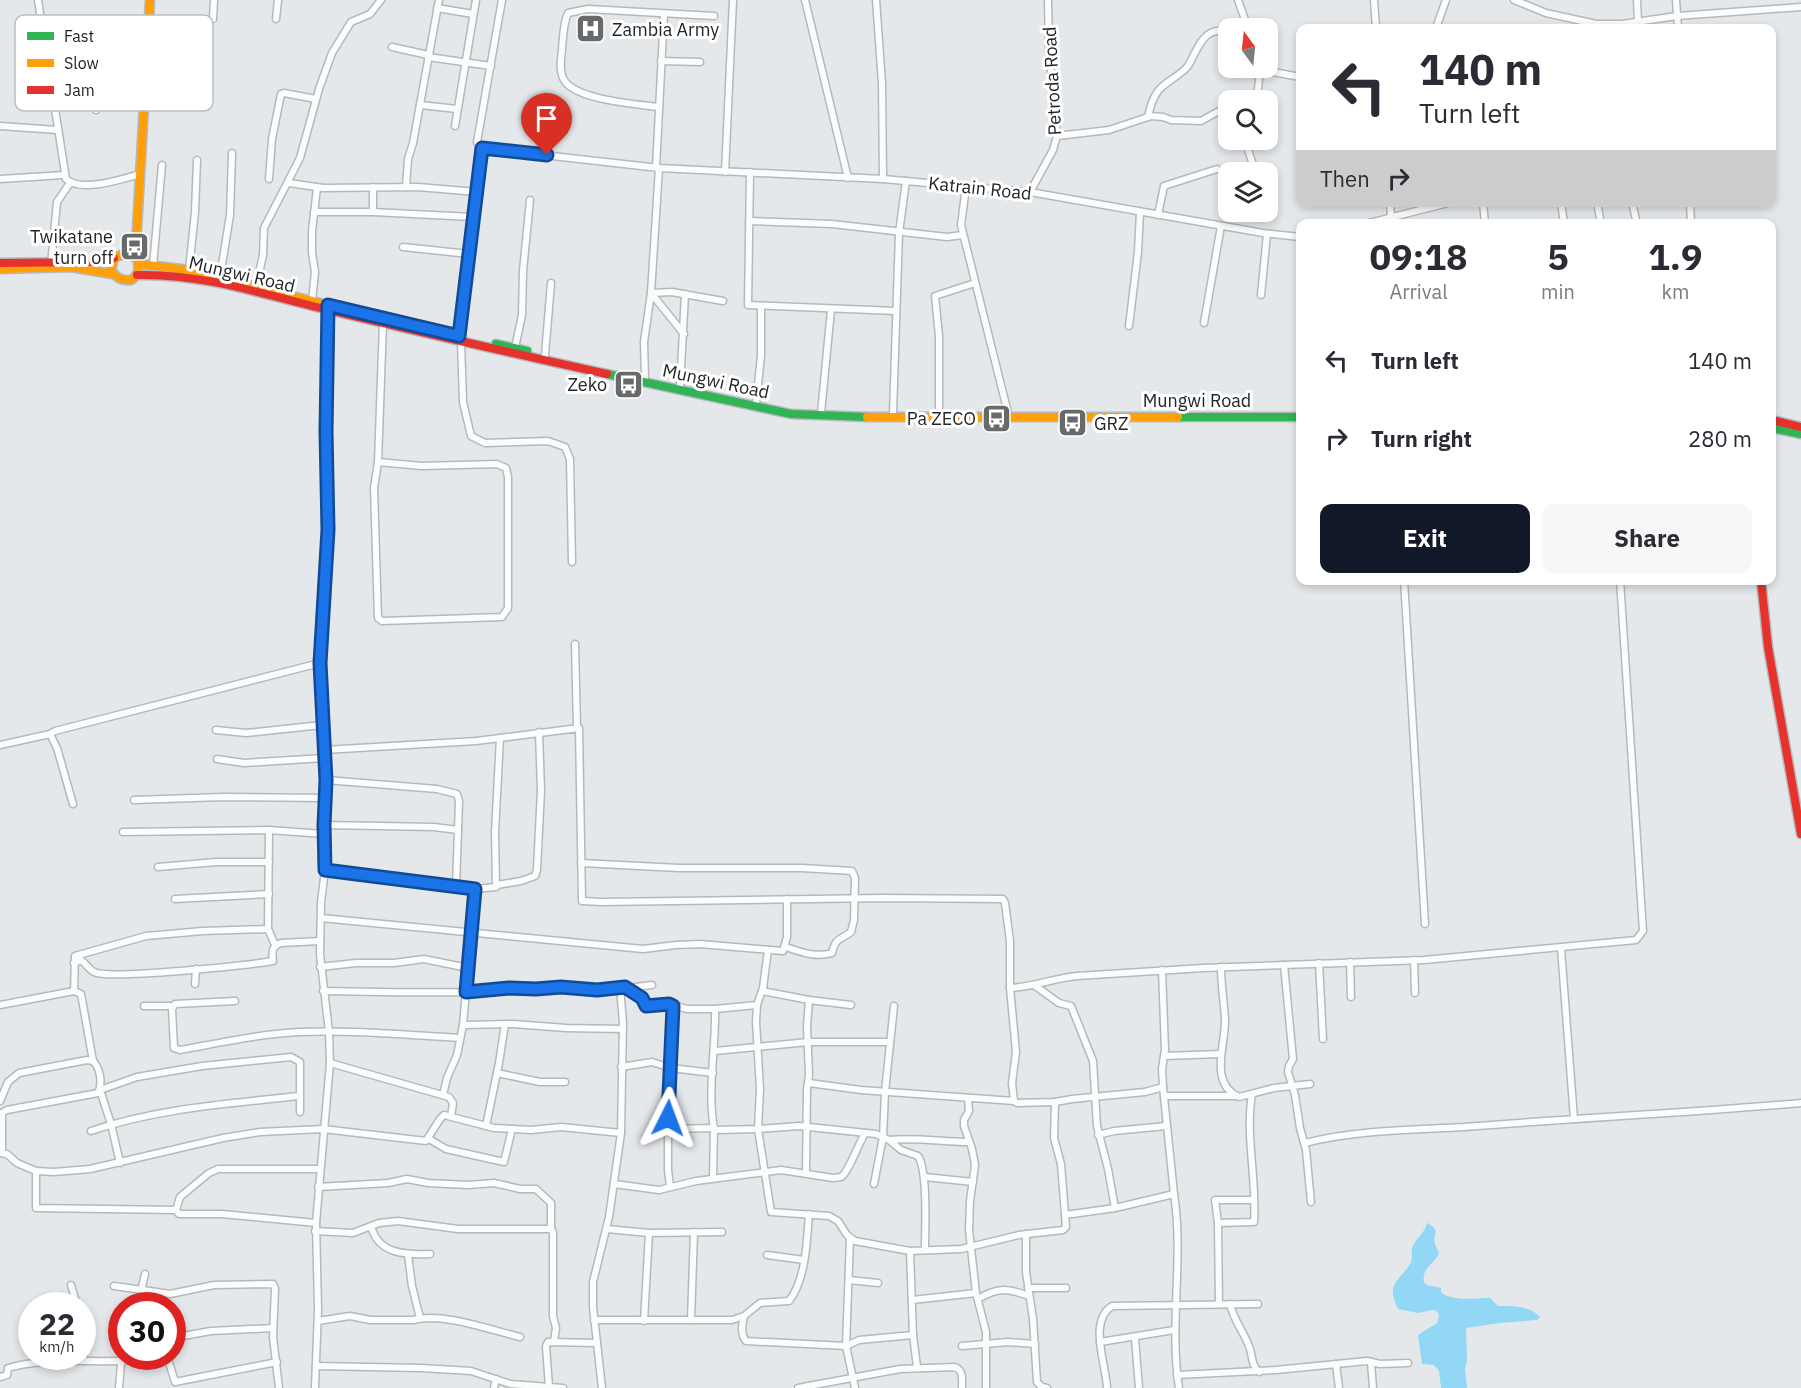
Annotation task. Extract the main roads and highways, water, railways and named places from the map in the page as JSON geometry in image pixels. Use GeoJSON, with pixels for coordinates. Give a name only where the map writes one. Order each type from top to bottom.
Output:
{"type":"FeatureCollection","features":[{"type":"Feature","properties":{"kind":"main road"},"geometry":{"type":"LineString","coordinates":[[149,15],[150,0]]}},
{"type":"Feature","properties":{"kind":"main road"},"geometry":{"type":"LineString","coordinates":[[114,258],[110,266],[115,278],[124,282],[137,275],[136,239],[144,111]]}},
{"type":"Feature","properties":{"kind":"main road"},"geometry":{"type":"LineString","coordinates":[[0,269],[92,262],[114,258],[126,253],[136,239]]}},
{"type":"Feature","properties":{"kind":"main road"},"geometry":{"type":"LineString","coordinates":[[126,253],[137,261]]}},
{"type":"Feature","properties":{"kind":"main road","name":"Mungwi Road"},"geometry":{"type":"LineString","coordinates":[[137,261],[153,266],[189,270],[220,277],[312,301],[383,323],[804,416],[1296,417]]}},
{"type":"Feature","properties":{"kind":"main road"},"geometry":{"type":"LineString","coordinates":[[0,263],[51,264],[112,274]]}},
{"type":"Feature","properties":{"kind":"main road","name":"Mungwi Road"},"geometry":{"type":"LineString","coordinates":[[137,275],[164,274],[328,307],[460,339],[514,348],[793,411],[821,413],[1296,412]]}},
{"type":"Feature","properties":{"kind":"main road"},"geometry":{"type":"LineString","coordinates":[[1776,421],[1801,428]]}},
{"type":"Feature","properties":{"kind":"main road"},"geometry":{"type":"LineString","coordinates":[[1776,429],[1801,434]]}},
{"type":"Feature","properties":{"kind":"main road"},"geometry":{"type":"LineString","coordinates":[[1762,585],[1768,647],[1801,834]]}},
{"type":"Feature","properties":{"kind":"water"},"geometry":{"type":"Polygon","coordinates":[[[1427,1223],[1435,1230],[1434,1240],[1439,1253],[1426,1270],[1424,1282],[1427,1285],[1441,1288],[1441,1292],[1451,1297],[1490,1298],[1498,1306],[1525,1308],[1540,1317],[1537,1320],[1466,1328],[1467,1388],[1441,1388],[1439,1371],[1434,1365],[1422,1364],[1418,1335],[1437,1323],[1439,1315],[1437,1311],[1418,1313],[1398,1309],[1393,1294],[1395,1284],[1412,1260],[1413,1246],[1427,1223]]]}},
{"type":"Feature","properties":{"kind":"place","name":"Zambia Army"},"geometry":{"type":"Point","coordinates":[591,29]}},
{"type":"Feature","properties":{"kind":"place","name":"Twikatane turn off"},"geometry":{"type":"Point","coordinates":[134,246]}},
{"type":"Feature","properties":{"kind":"place","name":"Zeko"},"geometry":{"type":"Point","coordinates":[628,384]}},
{"type":"Feature","properties":{"kind":"place","name":"Pa ZECO"},"geometry":{"type":"Point","coordinates":[997,418]}},
{"type":"Feature","properties":{"kind":"place","name":"GRZ"},"geometry":{"type":"Point","coordinates":[1073,423]}}]}
